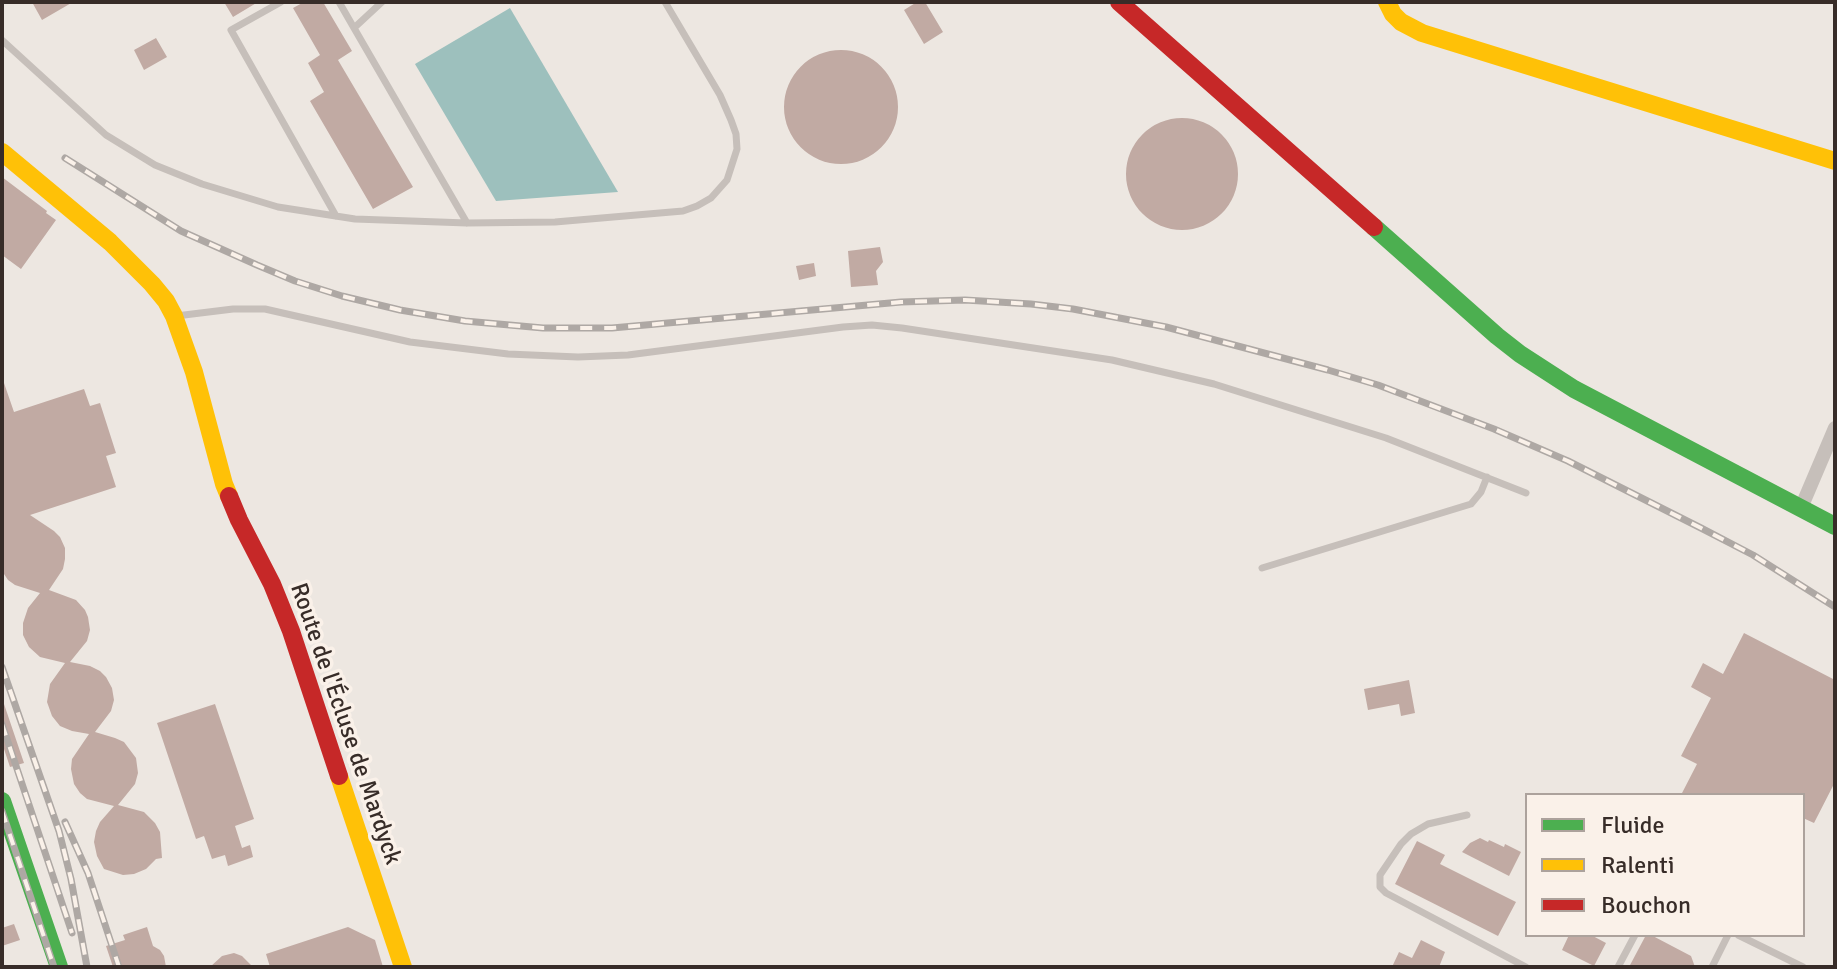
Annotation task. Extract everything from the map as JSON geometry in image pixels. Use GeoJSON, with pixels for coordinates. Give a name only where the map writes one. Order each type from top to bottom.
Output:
{"type":"FeatureCollection","features":[{"type":"Feature","properties":{"kind":"street"},"geometry":{"type":"LineString","coordinates":[[1119,2],[1520,354],[1574,389],[1835,526]]}},
{"type":"Feature","properties":{"kind":"street"},"geometry":{"type":"LineString","coordinates":[[1387,2],[1401,22],[1422,33],[1835,161]]}},
{"type":"Feature","properties":{"kind":"street","name":"Route de l'Écluse de Mardyck"},"geometry":{"type":"LineString","coordinates":[[2,152],[110,242],[142,273],[166,301],[174,316],[194,372],[224,484],[291,631],[403,967]]}},
{"type":"Feature","properties":{"kind":"street"},"geometry":{"type":"LineString","coordinates":[[1801,508],[1835,428]]}},
{"type":"Feature","properties":{"kind":"street"},"geometry":{"type":"LineString","coordinates":[[2,801],[59,967]]}},
{"type":"Feature","properties":{"kind":"lane"},"geometry":{"type":"LineString","coordinates":[[281,2],[231,30],[336,216]]}},
{"type":"Feature","properties":{"kind":"lane"},"geometry":{"type":"LineString","coordinates":[[339,2],[467,223]]}},
{"type":"Feature","properties":{"kind":"lane"},"geometry":{"type":"LineString","coordinates":[[354,28],[382,2]]}},
{"type":"Feature","properties":{"kind":"lane"},"geometry":{"type":"LineString","coordinates":[[2,40],[106,135],[155,165],[191,180],[292,210],[336,216],[395,221],[542,223],[675,213],[705,203],[722,187],[730,173],[737,149],[734,127],[720,95],[665,2]]}},
{"type":"Feature","properties":{"kind":"lane"},"geometry":{"type":"LineString","coordinates":[[174,316],[233,309],[265,309],[410,342],[553,357],[628,355],[843,327],[872,325],[902,328],[1112,360],[1185,376],[1377,434],[1526,493]]}},
{"type":"Feature","properties":{"kind":"lane"},"geometry":{"type":"LineString","coordinates":[[1262,568],[1471,504],[1481,492],[1487,477]]}},
{"type":"Feature","properties":{"kind":"lane"},"geometry":{"type":"LineString","coordinates":[[1467,815],[1428,824],[1411,834],[1380,875],[1380,887],[1526,967]]}},
{"type":"Feature","properties":{"kind":"lane"},"geometry":{"type":"LineString","coordinates":[[1618,967],[1634,937]]}},
{"type":"Feature","properties":{"kind":"lane"},"geometry":{"type":"LineString","coordinates":[[1712,967],[1727,937]]}},
{"type":"Feature","properties":{"kind":"lane"},"geometry":{"type":"LineString","coordinates":[[1742,937],[1803,967]]}},
{"type":"Feature","properties":{"kind":"water"},"geometry":{"type":"Polygon","coordinates":[[[510,8],[618,192],[496,201],[415,64],[510,8]]]}},
{"type":"Feature","properties":{"kind":"building"},"geometry":{"type":"Polygon","coordinates":[[[32,2],[73,2],[42,20],[32,2]]]}},
{"type":"Feature","properties":{"kind":"building"},"geometry":{"type":"Polygon","coordinates":[[[224,2],[258,2],[233,17],[224,2]]]}},
{"type":"Feature","properties":{"kind":"building"},"geometry":{"type":"Polygon","coordinates":[[[304,2],[323,2],[352,51],[338,60],[413,187],[373,209],[310,101],[324,92],[308,63],[320,55],[293,8],[304,2]]]}},
{"type":"Feature","properties":{"kind":"building"},"geometry":{"type":"Polygon","coordinates":[[[917,2],[925,2],[943,32],[924,44],[904,10],[917,2]]]}},
{"type":"Feature","properties":{"kind":"building"},"geometry":{"type":"Polygon","coordinates":[[[156,38],[167,57],[144,70],[134,50],[156,38]]]}},
{"type":"Feature","properties":{"kind":"building"},"geometry":{"type":"Polygon","coordinates":[[[841,50],[863,55],[881,67],[893,85],[898,107],[893,129],[881,147],[863,159],[841,164],[819,159],[801,147],[789,129],[784,107],[789,85],[801,67],[819,55],[841,50]]]}},
{"type":"Feature","properties":{"kind":"building"},"geometry":{"type":"Polygon","coordinates":[[[1182,118],[1204,122],[1222,134],[1234,152],[1238,174],[1234,196],[1222,214],[1204,226],[1182,230],[1160,226],[1142,214],[1130,196],[1126,174],[1130,152],[1142,134],[1160,122],[1182,118]]]}},
{"type":"Feature","properties":{"kind":"building"},"geometry":{"type":"Polygon","coordinates":[[[2,177],[56,220],[21,269],[2,255],[2,177]]]}},
{"type":"Feature","properties":{"kind":"building"},"geometry":{"type":"Polygon","coordinates":[[[880,247],[883,262],[876,271],[878,285],[851,287],[848,251],[880,247]]]}},
{"type":"Feature","properties":{"kind":"building"},"geometry":{"type":"Polygon","coordinates":[[[814,263],[816,276],[799,280],[796,266],[814,263]]]}},
{"type":"Feature","properties":{"kind":"building"},"geometry":{"type":"Polygon","coordinates":[[[2,383],[14,412],[84,389],[90,406],[100,403],[116,453],[106,456],[116,487],[30,515],[54,531],[65,548],[63,569],[49,590],[76,600],[88,617],[90,630],[87,641],[70,662],[100,671],[112,688],[114,700],[111,711],[95,732],[124,742],[136,758],[138,773],[135,784],[118,805],[144,812],[160,832],[162,858],[134,874],[123,875],[104,869],[97,856],[94,842],[96,831],[114,806],[87,799],[74,784],[72,759],[89,734],[60,726],[47,702],[50,684],[65,663],[40,657],[29,647],[23,635],[23,623],[28,608],[40,593],[15,585],[2,571],[2,383]]]}},
{"type":"Feature","properties":{"kind":"building"},"geometry":{"type":"Polygon","coordinates":[[[1744,633],[1835,680],[1835,782],[1814,823],[1805,819],[1805,793],[1682,793],[1697,764],[1681,756],[1711,698],[1691,687],[1703,663],[1723,674],[1744,633]]]}},
{"type":"Feature","properties":{"kind":"building"},"geometry":{"type":"Polygon","coordinates":[[[1409,680],[1415,713],[1401,716],[1399,704],[1368,710],[1364,689],[1409,680]]]}},
{"type":"Feature","properties":{"kind":"building"},"geometry":{"type":"Polygon","coordinates":[[[2,704],[24,763],[10,767],[2,743],[2,704]]]}},
{"type":"Feature","properties":{"kind":"building"},"geometry":{"type":"Polygon","coordinates":[[[215,704],[254,819],[235,826],[242,848],[250,845],[253,857],[228,866],[225,855],[212,859],[204,836],[196,839],[157,723],[215,704]]]}},
{"type":"Feature","properties":{"kind":"building"},"geometry":{"type":"Polygon","coordinates":[[[1480,838],[1504,847],[1505,844],[1521,852],[1509,876],[1462,852],[1480,838]]]}},
{"type":"Feature","properties":{"kind":"building"},"geometry":{"type":"Polygon","coordinates":[[[1417,841],[1445,855],[1440,864],[1516,902],[1498,936],[1395,884],[1417,841]]]}},
{"type":"Feature","properties":{"kind":"building"},"geometry":{"type":"Polygon","coordinates":[[[14,924],[20,940],[2,946],[2,928],[14,924]]]}},
{"type":"Feature","properties":{"kind":"building"},"geometry":{"type":"Polygon","coordinates":[[[147,927],[153,946],[164,956],[166,967],[113,967],[106,946],[125,940],[123,935],[147,927]]]}},
{"type":"Feature","properties":{"kind":"building"},"geometry":{"type":"Polygon","coordinates":[[[348,927],[375,940],[383,967],[270,967],[266,954],[348,927]]]}},
{"type":"Feature","properties":{"kind":"building"},"geometry":{"type":"Polygon","coordinates":[[[1568,937],[1595,937],[1606,943],[1594,966],[1562,950],[1568,937]]]}},
{"type":"Feature","properties":{"kind":"building"},"geometry":{"type":"Polygon","coordinates":[[[1645,937],[1655,937],[1691,956],[1695,967],[1629,967],[1645,937]]]}},
{"type":"Feature","properties":{"kind":"building"},"geometry":{"type":"Polygon","coordinates":[[[1421,940],[1445,952],[1439,967],[1392,967],[1399,952],[1412,958],[1421,940]]]}},
{"type":"Feature","properties":{"kind":"building"},"geometry":{"type":"Polygon","coordinates":[[[234,953],[253,967],[210,967],[222,956],[234,953]]]}},
{"type":"Feature","properties":{"kind":"railway"},"geometry":{"type":"LineString","coordinates":[[65,158],[181,231],[295,281],[400,310],[465,321],[543,328],[612,328],[901,302],[965,300],[1073,309],[1166,327],[1378,385],[1494,429],[1568,461],[1753,555],[1835,607]]}},
{"type":"Feature","properties":{"kind":"railway"},"geometry":{"type":"LineString","coordinates":[[2,667],[59,831],[87,967]]}},
{"type":"Feature","properties":{"kind":"railway"},"geometry":{"type":"LineString","coordinates":[[2,724],[72,933]]}},
{"type":"Feature","properties":{"kind":"railway"},"geometry":{"type":"LineString","coordinates":[[2,811],[54,967]]}},
{"type":"Feature","properties":{"kind":"railway"},"geometry":{"type":"LineString","coordinates":[[65,822],[88,873],[119,967]]}},
{"type":"Feature","properties":{"kind":"traffic: fast"},"geometry":{"type":"LineString","coordinates":[[1374,227],[1520,354],[1574,389],[1835,526]]}},
{"type":"Feature","properties":{"kind":"traffic: fast"},"geometry":{"type":"LineString","coordinates":[[2,801],[59,967]]}},
{"type":"Feature","properties":{"kind":"traffic: slow"},"geometry":{"type":"LineString","coordinates":[[1387,2],[1401,22],[1422,33],[1835,161]]}},
{"type":"Feature","properties":{"kind":"traffic: slow"},"geometry":{"type":"LineString","coordinates":[[2,152],[110,242],[166,301],[194,372],[229,496]]}},
{"type":"Feature","properties":{"kind":"traffic: slow"},"geometry":{"type":"LineString","coordinates":[[339,776],[403,967]]}},
{"type":"Feature","properties":{"kind":"traffic: jam"},"geometry":{"type":"LineString","coordinates":[[1119,2],[1374,227]]}},
{"type":"Feature","properties":{"kind":"traffic: jam"},"geometry":{"type":"LineString","coordinates":[[229,496],[291,631],[339,776]]}}]}
